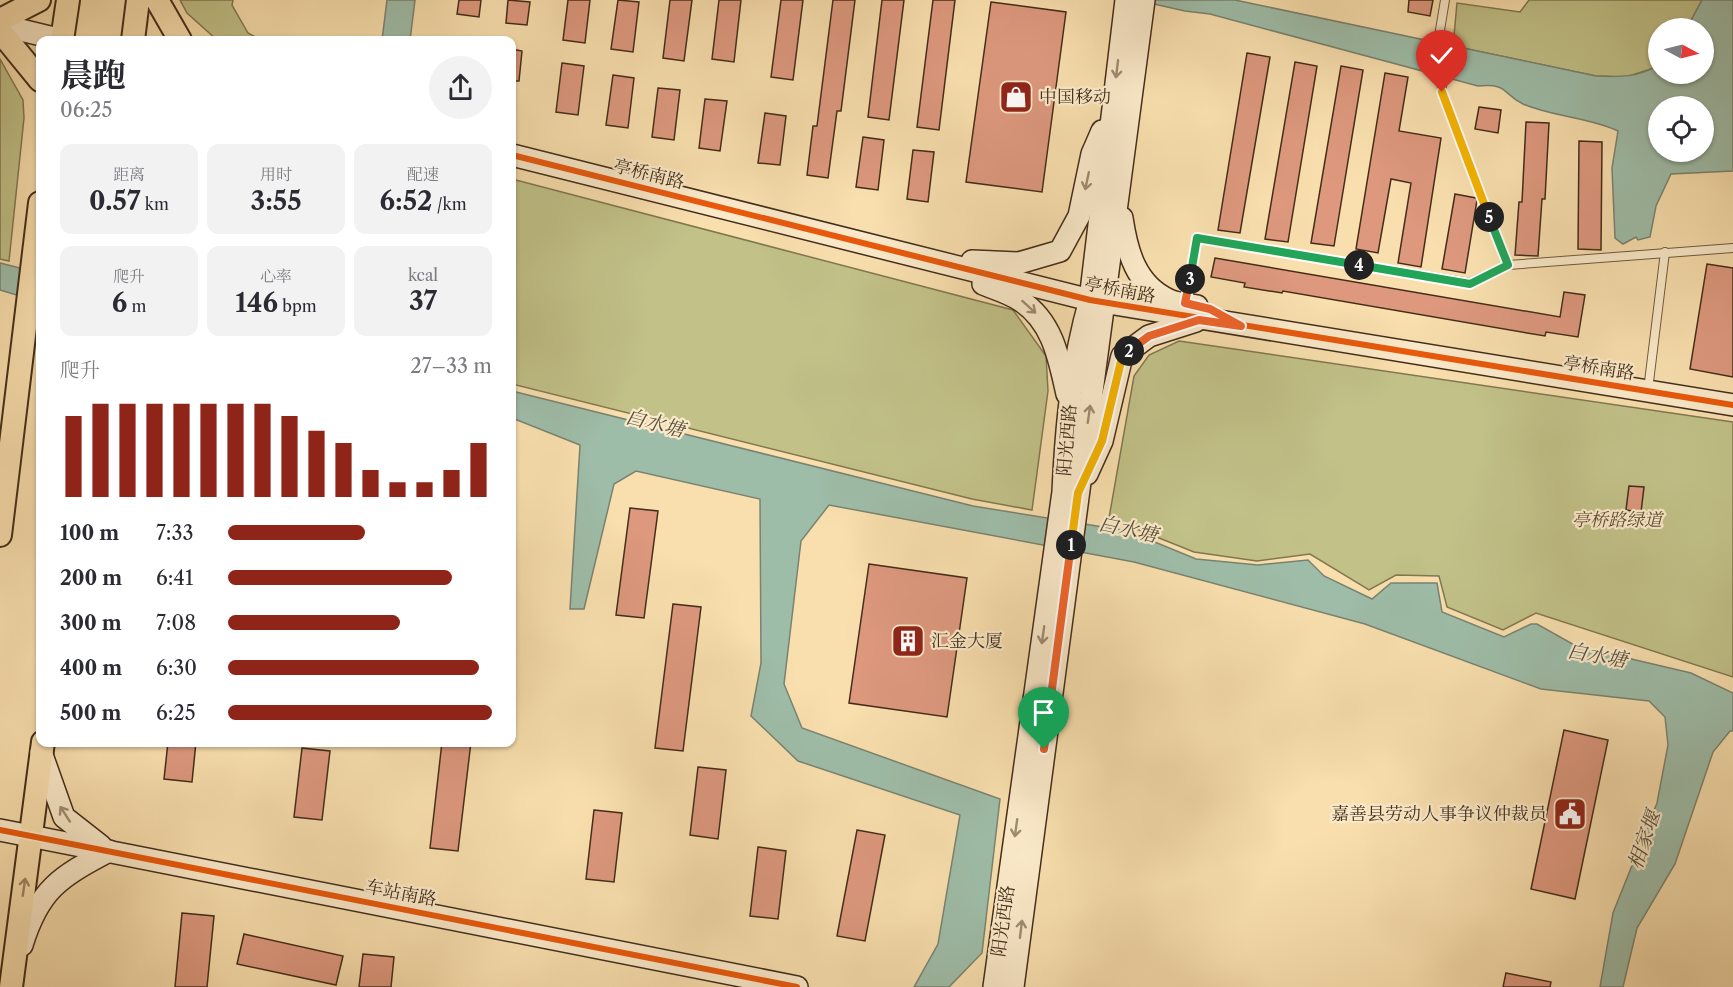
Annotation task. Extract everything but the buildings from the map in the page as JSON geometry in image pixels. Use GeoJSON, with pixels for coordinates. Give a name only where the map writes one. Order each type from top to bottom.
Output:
{"type":"FeatureCollection","features":[{"type":"Feature","properties":{"kind":"main road"},"geometry":{"type":"LineString","coordinates":[[0,20],[39,0]]}},
{"type":"Feature","properties":{"kind":"main road"},"geometry":{"type":"LineString","coordinates":[[63,36],[68,0]]}},
{"type":"Feature","properties":{"kind":"main road"},"geometry":{"type":"LineString","coordinates":[[134,36],[138,0]]}},
{"type":"Feature","properties":{"kind":"main road"},"geometry":{"type":"LineString","coordinates":[[158,0],[178,36]]}},
{"type":"Feature","properties":{"kind":"main road"},"geometry":{"type":"LineString","coordinates":[[0,31],[36,75]]}},
{"type":"Feature","properties":{"kind":"main road"},"geometry":{"type":"LineString","coordinates":[[0,535],[36,236]]}},
{"type":"Feature","properties":{"kind":"main road"},"geometry":{"type":"LineString","coordinates":[[11,984],[42,747]]}},
{"type":"Feature","properties":{"kind":"street","name":"阳光西路"},"geometry":{"type":"LineString","coordinates":[[994,987],[1058,579],[1097,301],[1113,106],[1134,7]]}},
{"type":"Feature","properties":{"kind":"street","name":"阳光西路"},"geometry":{"type":"LineString","coordinates":[[1070,492],[1065,436],[1080,335],[1097,301],[1119,194],[1134,7]]}},
{"type":"Feature","properties":{"kind":"street"},"geometry":{"type":"LineString","coordinates":[[0,25],[45,36]]}},
{"type":"Feature","properties":{"kind":"street"},"geometry":{"type":"LineString","coordinates":[[919,257],[1019,264],[1060,251],[1079,216],[1092,154],[1113,106]]}},
{"type":"Feature","properties":{"kind":"street","name":"亭桥南路"},"geometry":{"type":"LineString","coordinates":[[516,156],[1097,301],[1199,320],[1733,405]]}},
{"type":"Feature","properties":{"kind":"street"},"geometry":{"type":"LineString","coordinates":[[1119,194],[1126,244],[1140,278],[1170,300],[1210,309],[1241,326]]}},
{"type":"Feature","properties":{"kind":"street"},"geometry":{"type":"LineString","coordinates":[[919,257],[1021,300],[1042,320],[1056,347],[1070,405]]}},
{"type":"Feature","properties":{"kind":"street"},"geometry":{"type":"LineString","coordinates":[[1070,492],[1102,441],[1122,357],[1149,336],[1199,320]]}},
{"type":"Feature","properties":{"kind":"street","name":"阳光西路"},"geometry":{"type":"LineString","coordinates":[[1013,987],[1058,579]]}},
{"type":"Feature","properties":{"kind":"street"},"geometry":{"type":"LineString","coordinates":[[11,984],[29,922],[43,898],[61,878],[109,851],[88,838],[64,817],[42,747]]}},
{"type":"Feature","properties":{"kind":"street","name":"车站南路"},"geometry":{"type":"LineString","coordinates":[[0,830],[797,987]]}},
{"type":"Feature","properties":{"kind":"lane"},"geometry":{"type":"LineString","coordinates":[[1445,0],[1440,30],[1442,92],[1508,265]]}},
{"type":"Feature","properties":{"kind":"lane"},"geometry":{"type":"LineString","coordinates":[[1185,303],[1197,238],[1470,284],[1508,265],[1733,248]]}},
{"type":"Feature","properties":{"kind":"lane"},"geometry":{"type":"LineString","coordinates":[[1648,391],[1665,252]]}},
{"type":"Feature","properties":{"kind":"green space"},"geometry":{"type":"Polygon","coordinates":[[[180,0],[233,0],[232,5],[248,33],[254,36],[213,36],[187,13],[180,0]]]}},
{"type":"Feature","properties":{"kind":"green space"},"geometry":{"type":"Polygon","coordinates":[[[1529,0],[1702,0],[1692,18],[1648,18],[1648,70],[1626,77],[1596,76],[1453,46],[1457,3],[1520,12],[1529,0]]]}},
{"type":"Feature","properties":{"kind":"green space"},"geometry":{"type":"Polygon","coordinates":[[[0,59],[23,100],[24,118],[9,261],[0,259],[0,59]]]}},
{"type":"Feature","properties":{"kind":"green space"},"geometry":{"type":"Polygon","coordinates":[[[516,180],[1013,310],[1046,356],[1048,391],[1032,510],[972,499],[516,385],[516,180]]]}},
{"type":"Feature","properties":{"kind":"green space","name":"亭桥路绿道"},"geometry":{"type":"Polygon","coordinates":[[[1179,341],[1733,422],[1733,677],[1536,613],[1503,630],[1447,607],[1439,576],[1396,575],[1369,590],[1310,554],[1257,561],[1194,552],[1109,518],[1134,376],[1149,355],[1179,341]]]}},
{"type":"Feature","properties":{"kind":"water"},"geometry":{"type":"Polygon","coordinates":[[[387,0],[415,0],[410,36],[382,36],[387,0]]]}},
{"type":"Feature","properties":{"kind":"water"},"geometry":{"type":"Polygon","coordinates":[[[1136,0],[1235,0],[1596,76],[1629,76],[1648,71],[1648,84],[1714,84],[1714,18],[1692,18],[1702,0],[1733,0],[1733,171],[1671,174],[1656,206],[1650,237],[1638,240],[1636,237],[1623,244],[1615,238],[1612,168],[1618,131],[1607,126],[1546,112],[1523,104],[1495,86],[1478,86],[1210,14],[1136,0]]]}},
{"type":"Feature","properties":{"kind":"water"},"geometry":{"type":"Polygon","coordinates":[[[0,263],[36,272],[36,301],[0,290],[0,263]]]}},
{"type":"Feature","properties":{"kind":"water"},"geometry":{"type":"Polygon","coordinates":[[[516,392],[973,506],[1128,531],[1196,559],[1258,565],[1308,560],[1324,576],[1372,599],[1391,583],[1437,583],[1442,612],[1504,637],[1531,624],[1537,624],[1576,646],[1691,673],[1733,693],[1733,731],[1730,731],[1713,752],[1675,864],[1637,928],[1623,987],[1600,987],[1613,913],[1657,803],[1668,745],[1665,717],[1649,701],[1541,689],[1365,624],[1134,562],[829,505],[801,541],[784,684],[802,728],[1000,799],[982,953],[949,987],[914,987],[938,944],[960,815],[798,761],[751,716],[761,663],[760,499],[636,471],[614,484],[584,609],[570,609],[580,445],[516,420],[516,392]]]}},
{"type":"Feature","properties":{"kind":"cycle path"},"geometry":{"type":"LineString","coordinates":[[516,156],[1090,300],[1733,405]]}},
{"type":"Feature","properties":{"kind":"cycle path"},"geometry":{"type":"LineString","coordinates":[[0,830],[797,987]]}},
{"type":"Feature","properties":{"kind":"place","name":"中国移动"},"geometry":{"type":"Point","coordinates":[1016,97]}},
{"type":"Feature","properties":{"kind":"place","name":"汇金大厦"},"geometry":{"type":"Point","coordinates":[908,641]}},
{"type":"Feature","properties":{"kind":"place","name":"嘉善县劳动人事争议仲裁员"},"geometry":{"type":"Point","coordinates":[1570,814]}},
{"type":"Feature","properties":{"kind":"route"},"geometry":{"type":"LineString","coordinates":[[1044,749],[1078,493],[1102,441],[1122,357],[1149,336],[1199,320],[1241,326],[1210,309],[1185,303],[1197,238],[1470,284],[1508,265],[1442,92]]}},
{"type":"Feature","properties":{"kind":"water label","name":"白水塘"},"geometry":{"type":"Point","coordinates":[655,423]}},
{"type":"Feature","properties":{"kind":"water label","name":"白水塘"},"geometry":{"type":"Point","coordinates":[1128,529]}},
{"type":"Feature","properties":{"kind":"water label","name":"白水塘"},"geometry":{"type":"Point","coordinates":[1597,655]}},
{"type":"Feature","properties":{"kind":"water label","name":"相家堰"},"geometry":{"type":"Point","coordinates":[1644,840]}}]}
